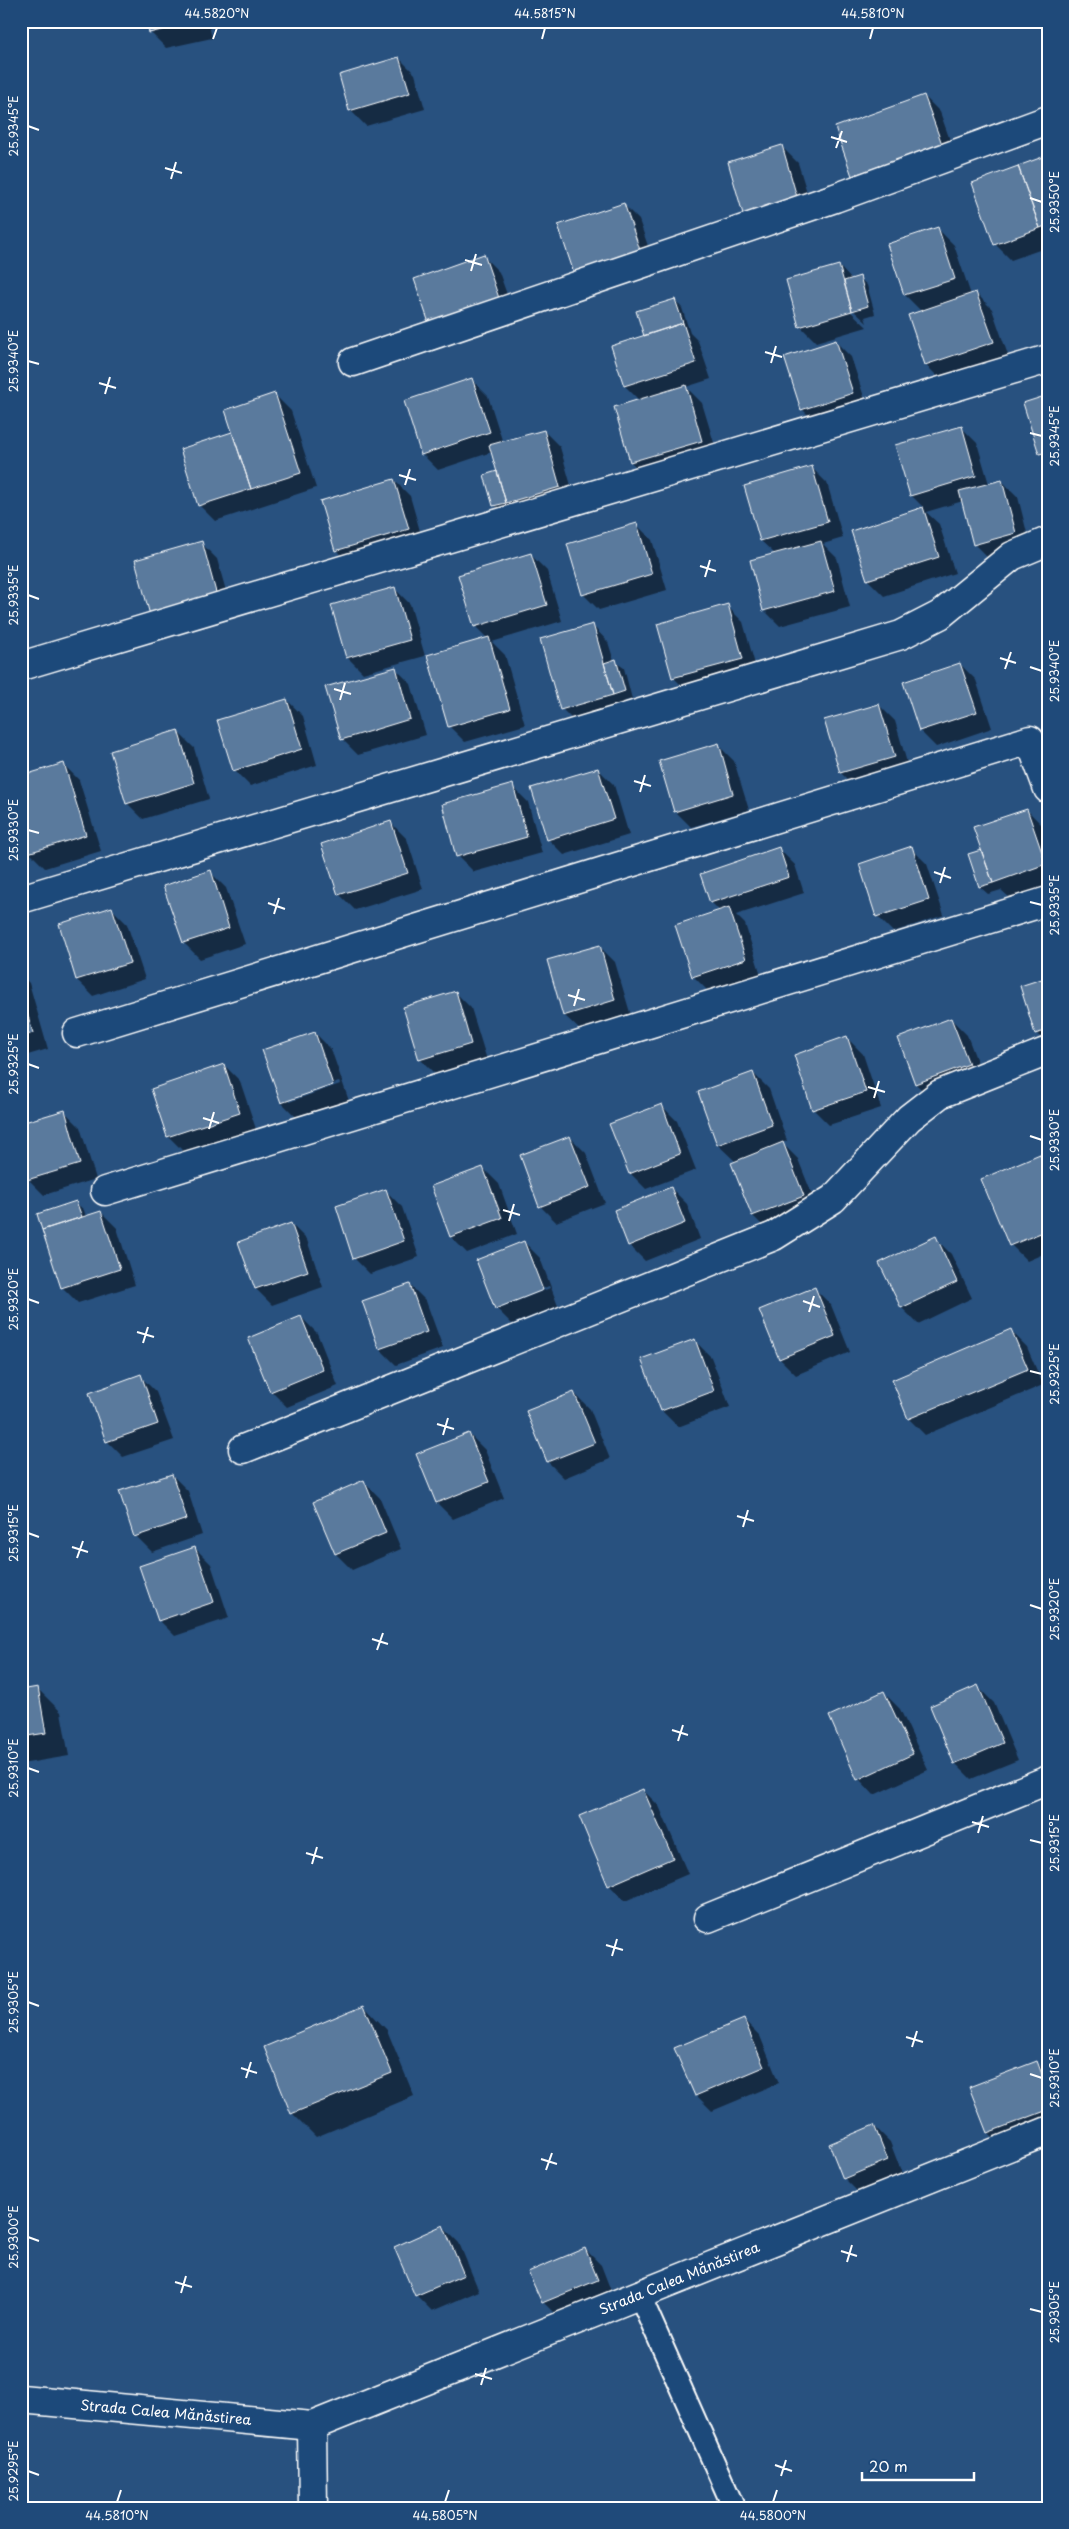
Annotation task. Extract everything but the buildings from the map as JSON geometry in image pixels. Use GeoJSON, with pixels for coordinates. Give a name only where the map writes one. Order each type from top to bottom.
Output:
{"type":"FeatureCollection","features":[{"type":"Feature","properties":{"kind":"street"},"geometry":{"type":"LineString","coordinates":[[353,362],[834,198],[1048,120]]}},
{"type":"Feature","properties":{"kind":"street"},"geometry":{"type":"LineString","coordinates":[[21,666],[1048,359]]}},
{"type":"Feature","properties":{"kind":"street"},"geometry":{"type":"LineString","coordinates":[[22,899],[902,636],[940,615],[1012,556],[1048,541]]}},
{"type":"Feature","properties":{"kind":"street"},"geometry":{"type":"LineString","coordinates":[[77,1033],[1030,740],[1048,789]]}},
{"type":"Feature","properties":{"kind":"street"},"geometry":{"type":"LineString","coordinates":[[105,1191],[1048,901]]}},
{"type":"Feature","properties":{"kind":"street"},"geometry":{"type":"LineString","coordinates":[[242,1449],[774,1236],[833,1199],[909,1118],[940,1094],[1048,1050]]}},
{"type":"Feature","properties":{"kind":"street"},"geometry":{"type":"LineString","coordinates":[[708,1918],[1048,1780]]}},
{"type":"Feature","properties":{"kind":"street","name":"Strada Calea Mănăstirea"},"geometry":{"type":"LineString","coordinates":[[21,2399],[312,2426],[1048,2131]]}},
{"type":"Feature","properties":{"kind":"street"},"geometry":{"type":"LineString","coordinates":[[312,2426],[313,2508]]}},
{"type":"Feature","properties":{"kind":"lane"},"geometry":{"type":"LineString","coordinates":[[639,2294],[734,2508]]}}]}
